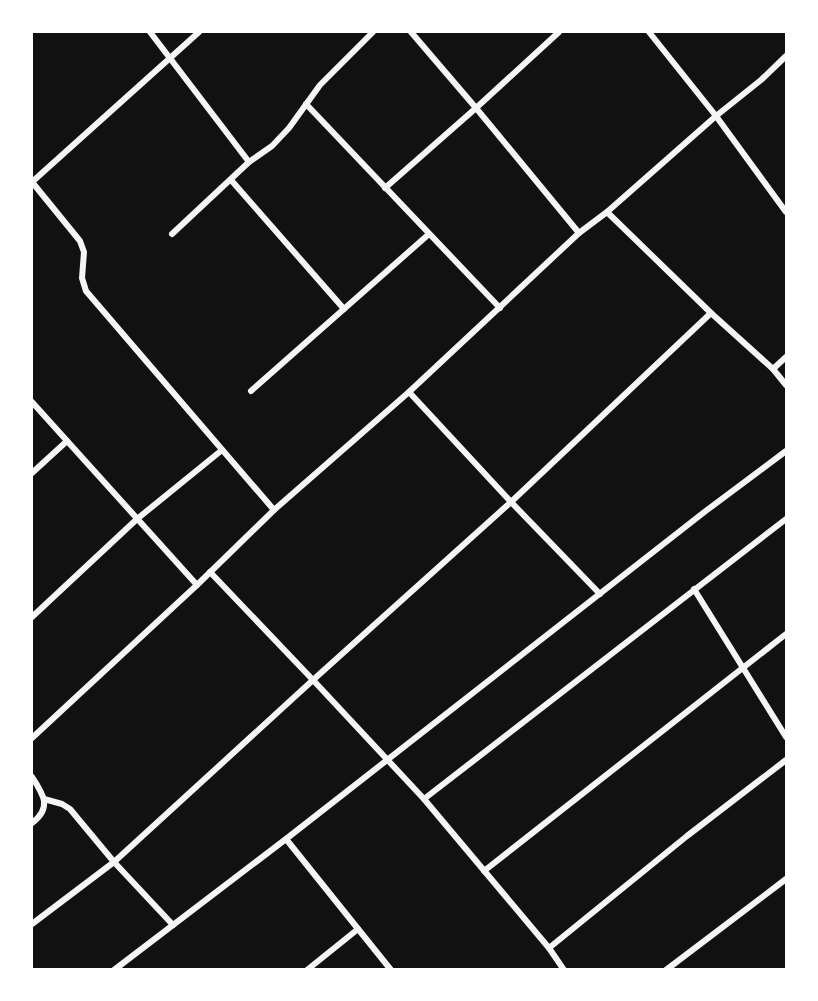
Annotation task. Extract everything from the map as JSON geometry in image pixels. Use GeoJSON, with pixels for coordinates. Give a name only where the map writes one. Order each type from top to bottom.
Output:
{"type":"FeatureCollection","features":[{"type":"Feature","properties":{"kind":"street"},"geometry":{"type":"LineString","coordinates":[[150,32],[249,162]]}},
{"type":"Feature","properties":{"kind":"street"},"geometry":{"type":"LineString","coordinates":[[199,32],[32,182],[80,241],[84,252],[82,278],[86,291],[274,510]]}},
{"type":"Feature","properties":{"kind":"street"},"geometry":{"type":"LineString","coordinates":[[172,234],[249,162],[272,146],[289,128],[320,85],[373,32]]}},
{"type":"Feature","properties":{"kind":"street"},"geometry":{"type":"LineString","coordinates":[[411,32],[477,108],[579,233]]}},
{"type":"Feature","properties":{"kind":"street"},"geometry":{"type":"LineString","coordinates":[[385,188],[477,108],[559,32]]}},
{"type":"Feature","properties":{"kind":"street"},"geometry":{"type":"LineString","coordinates":[[649,32],[716,116],[786,212]]}},
{"type":"Feature","properties":{"kind":"street"},"geometry":{"type":"LineString","coordinates":[[32,738],[274,510],[409,392],[579,233],[607,212],[786,56]]}},
{"type":"Feature","properties":{"kind":"street"},"geometry":{"type":"LineString","coordinates":[[306,104],[500,308]]}},
{"type":"Feature","properties":{"kind":"street"},"geometry":{"type":"LineString","coordinates":[[231,180],[344,309]]}},
{"type":"Feature","properties":{"kind":"street"},"geometry":{"type":"LineString","coordinates":[[607,212],[711,313],[773,369],[786,385]]}},
{"type":"Feature","properties":{"kind":"street"},"geometry":{"type":"LineString","coordinates":[[251,391],[429,234]]}},
{"type":"Feature","properties":{"kind":"street"},"geometry":{"type":"LineString","coordinates":[[32,924],[114,862],[511,502],[711,313]]}},
{"type":"Feature","properties":{"kind":"street"},"geometry":{"type":"LineString","coordinates":[[773,369],[786,357]]}},
{"type":"Feature","properties":{"kind":"street"},"geometry":{"type":"LineString","coordinates":[[409,392],[600,594]]}},
{"type":"Feature","properties":{"kind":"street"},"geometry":{"type":"LineString","coordinates":[[32,402],[197,585]]}},
{"type":"Feature","properties":{"kind":"street"},"geometry":{"type":"LineString","coordinates":[[32,473],[67,441]]}},
{"type":"Feature","properties":{"kind":"street"},"geometry":{"type":"LineString","coordinates":[[32,617],[137,519],[222,450]]}},
{"type":"Feature","properties":{"kind":"street"},"geometry":{"type":"LineString","coordinates":[[114,969],[286,839],[786,450]]}},
{"type":"Feature","properties":{"kind":"street"},"geometry":{"type":"LineString","coordinates":[[424,799],[786,519]]}},
{"type":"Feature","properties":{"kind":"street"},"geometry":{"type":"LineString","coordinates":[[210,572],[424,799],[564,969]]}},
{"type":"Feature","properties":{"kind":"street"},"geometry":{"type":"LineString","coordinates":[[694,589],[786,737]]}},
{"type":"Feature","properties":{"kind":"street"},"geometry":{"type":"LineString","coordinates":[[484,871],[786,634]]}},
{"type":"Feature","properties":{"kind":"street"},"geometry":{"type":"LineString","coordinates":[[549,948],[687,836],[786,760]]}},
{"type":"Feature","properties":{"kind":"street"},"geometry":{"type":"LineString","coordinates":[[32,777],[44,799],[45,808],[32,824]]}},
{"type":"Feature","properties":{"kind":"street"},"geometry":{"type":"LineString","coordinates":[[44,799],[70,808],[114,862],[173,925]]}},
{"type":"Feature","properties":{"kind":"street"},"geometry":{"type":"LineString","coordinates":[[286,839],[391,969]]}},
{"type":"Feature","properties":{"kind":"street"},"geometry":{"type":"LineString","coordinates":[[666,969],[786,879]]}},
{"type":"Feature","properties":{"kind":"street"},"geometry":{"type":"LineString","coordinates":[[307,969],[358,929]]}}]}
